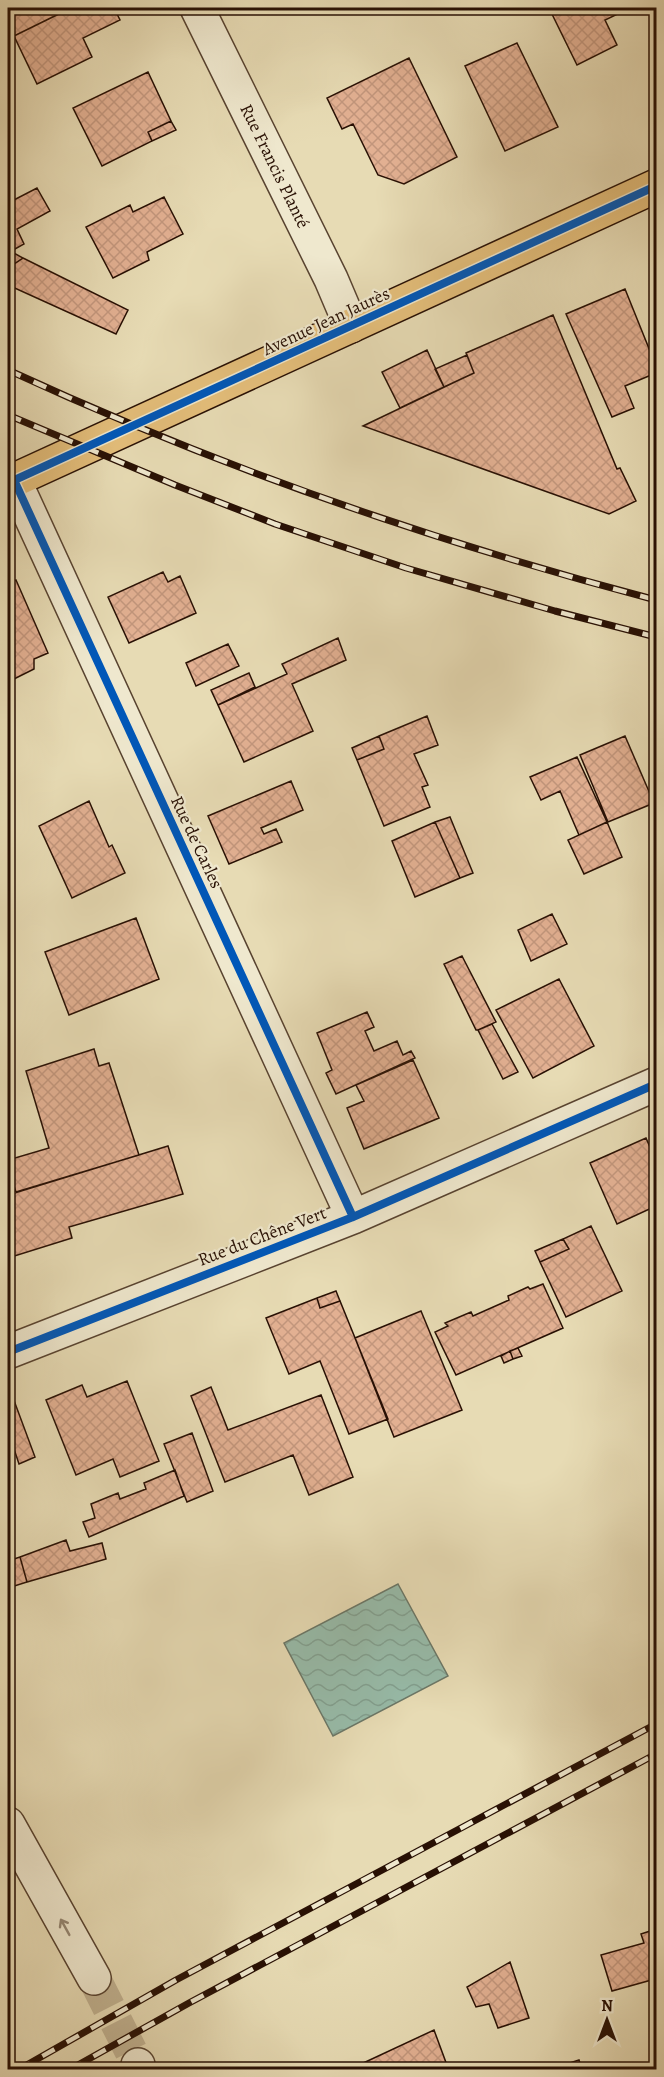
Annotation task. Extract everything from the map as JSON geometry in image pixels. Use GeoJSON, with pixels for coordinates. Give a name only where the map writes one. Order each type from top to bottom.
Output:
{"type":"FeatureCollection","features":[{"type":"Feature","properties":{"kind":"main road","name":"Avenue Jean Jaurès"},"geometry":{"type":"LineString","coordinates":[[11,482],[657,186]]}},
{"type":"Feature","properties":{"kind":"street","name":"Rue Francis Planté"},"geometry":{"type":"LineString","coordinates":[[197,8],[331,279],[351,326]]}},
{"type":"Feature","properties":{"kind":"street","name":"Rue de Carles"},"geometry":{"type":"LineString","coordinates":[[11,482],[353,1216]]}},
{"type":"Feature","properties":{"kind":"street","name":"Rue du Chêne Vert"},"geometry":{"type":"LineString","coordinates":[[8,1352],[353,1216],[657,1084]]}},
{"type":"Feature","properties":{"kind":"street"},"geometry":{"type":"LineString","coordinates":[[8,1824],[94,1978]]}},
{"type":"Feature","properties":{"kind":"water"},"geometry":{"type":"Polygon","coordinates":[[[398,1584],[448,1676],[333,1736],[284,1643],[398,1584]]]}},
{"type":"Feature","properties":{"kind":"building"},"geometry":{"type":"Polygon","coordinates":[[[8,8],[71,8],[14,36],[8,21],[8,8]]]}},
{"type":"Feature","properties":{"kind":"building"},"geometry":{"type":"Polygon","coordinates":[[[71,8],[114,8],[120,20],[83,38],[92,57],[37,84],[14,36],[71,8]]]}},
{"type":"Feature","properties":{"kind":"building"},"geometry":{"type":"Polygon","coordinates":[[[549,8],[630,8],[605,20],[617,45],[577,65],[549,8]]]}},
{"type":"Feature","properties":{"kind":"building"},"geometry":{"type":"Polygon","coordinates":[[[517,43],[558,127],[505,151],[465,66],[517,43]]]}},
{"type":"Feature","properties":{"kind":"building"},"geometry":{"type":"Polygon","coordinates":[[[409,58],[457,157],[404,184],[378,175],[353,124],[342,129],[327,98],[409,58]]]}},
{"type":"Feature","properties":{"kind":"building"},"geometry":{"type":"Polygon","coordinates":[[[148,72],[171,121],[148,132],[152,141],[102,166],[73,108],[148,72]]]}},
{"type":"Feature","properties":{"kind":"building"},"geometry":{"type":"Polygon","coordinates":[[[171,121],[176,130],[152,141],[148,132],[171,121]]]}},
{"type":"Feature","properties":{"kind":"building"},"geometry":{"type":"Polygon","coordinates":[[[37,188],[50,211],[17,229],[24,244],[8,253],[8,203],[37,188]]]}},
{"type":"Feature","properties":{"kind":"building"},"geometry":{"type":"Polygon","coordinates":[[[164,197],[183,234],[147,252],[149,260],[113,278],[86,227],[130,205],[133,212],[164,197]]]}},
{"type":"Feature","properties":{"kind":"building"},"geometry":{"type":"Polygon","coordinates":[[[10,251],[23,258],[8,268],[8,253],[10,251]]]}},
{"type":"Feature","properties":{"kind":"building"},"geometry":{"type":"Polygon","coordinates":[[[23,258],[128,310],[116,334],[8,285],[8,268],[23,258]]]}},
{"type":"Feature","properties":{"kind":"building"},"geometry":{"type":"Polygon","coordinates":[[[625,289],[656,366],[656,373],[625,386],[634,408],[612,417],[566,314],[625,289]]]}},
{"type":"Feature","properties":{"kind":"building"},"geometry":{"type":"Polygon","coordinates":[[[553,315],[617,469],[620,468],[636,501],[609,514],[363,426],[474,373],[466,353],[553,315]]]}},
{"type":"Feature","properties":{"kind":"building"},"geometry":{"type":"Polygon","coordinates":[[[427,350],[444,387],[400,408],[382,372],[427,350]]]}},
{"type":"Feature","properties":{"kind":"building"},"geometry":{"type":"Polygon","coordinates":[[[467,355],[474,373],[444,387],[435,369],[467,355]]]}},
{"type":"Feature","properties":{"kind":"building"},"geometry":{"type":"Polygon","coordinates":[[[163,572],[168,582],[180,576],[196,613],[129,643],[108,597],[163,572]]]}},
{"type":"Feature","properties":{"kind":"building"},"geometry":{"type":"Polygon","coordinates":[[[16,580],[48,653],[34,659],[34,669],[8,682],[8,584],[16,580]]]}},
{"type":"Feature","properties":{"kind":"building"},"geometry":{"type":"Polygon","coordinates":[[[338,638],[346,660],[292,684],[313,731],[244,762],[218,705],[287,674],[282,664],[338,638]]]}},
{"type":"Feature","properties":{"kind":"building"},"geometry":{"type":"Polygon","coordinates":[[[228,644],[239,666],[196,686],[186,663],[228,644]]]}},
{"type":"Feature","properties":{"kind":"building"},"geometry":{"type":"Polygon","coordinates":[[[249,673],[255,687],[218,705],[211,690],[249,673]]]}},
{"type":"Feature","properties":{"kind":"building"},"geometry":{"type":"Polygon","coordinates":[[[427,716],[438,745],[414,754],[428,785],[422,787],[430,807],[384,826],[357,760],[384,749],[379,736],[427,716]]]}},
{"type":"Feature","properties":{"kind":"building"},"geometry":{"type":"Polygon","coordinates":[[[379,736],[384,749],[357,760],[352,748],[379,736]]]}},
{"type":"Feature","properties":{"kind":"building"},"geometry":{"type":"Polygon","coordinates":[[[625,736],[654,803],[608,822],[580,755],[625,736]]]}},
{"type":"Feature","properties":{"kind":"building"},"geometry":{"type":"Polygon","coordinates":[[[577,757],[607,822],[579,835],[560,791],[541,800],[530,777],[577,757]]]}},
{"type":"Feature","properties":{"kind":"building"},"geometry":{"type":"Polygon","coordinates":[[[291,781],[303,810],[261,828],[264,834],[276,829],[282,842],[229,864],[208,816],[291,781]]]}},
{"type":"Feature","properties":{"kind":"building"},"geometry":{"type":"Polygon","coordinates":[[[89,801],[109,847],[112,845],[125,873],[72,898],[39,826],[89,801]]]}},
{"type":"Feature","properties":{"kind":"building"},"geometry":{"type":"Polygon","coordinates":[[[450,817],[473,873],[460,878],[435,822],[450,817]]]}},
{"type":"Feature","properties":{"kind":"building"},"geometry":{"type":"Polygon","coordinates":[[[435,822],[460,878],[415,897],[392,841],[435,822]]]}},
{"type":"Feature","properties":{"kind":"building"},"geometry":{"type":"Polygon","coordinates":[[[607,822],[622,857],[584,874],[568,840],[607,822]]]}},
{"type":"Feature","properties":{"kind":"building"},"geometry":{"type":"Polygon","coordinates":[[[552,914],[567,944],[531,961],[518,930],[552,914]]]}},
{"type":"Feature","properties":{"kind":"building"},"geometry":{"type":"Polygon","coordinates":[[[136,918],[159,979],[69,1015],[45,952],[136,918]]]}},
{"type":"Feature","properties":{"kind":"building"},"geometry":{"type":"Polygon","coordinates":[[[462,956],[496,1022],[478,1030],[444,964],[462,956]]]}},
{"type":"Feature","properties":{"kind":"building"},"geometry":{"type":"Polygon","coordinates":[[[559,979],[594,1046],[533,1078],[496,1010],[559,979]]]}},
{"type":"Feature","properties":{"kind":"building"},"geometry":{"type":"Polygon","coordinates":[[[367,1012],[374,1027],[365,1031],[374,1051],[397,1041],[403,1055],[411,1051],[415,1058],[336,1094],[326,1073],[332,1070],[317,1033],[367,1012]]]}},
{"type":"Feature","properties":{"kind":"building"},"geometry":{"type":"Polygon","coordinates":[[[492,1024],[518,1072],[503,1079],[478,1030],[492,1024]]]}},
{"type":"Feature","properties":{"kind":"building"},"geometry":{"type":"Polygon","coordinates":[[[94,1049],[99,1066],[109,1063],[139,1155],[16,1192],[8,1168],[8,1160],[49,1148],[26,1071],[94,1049]]]}},
{"type":"Feature","properties":{"kind":"building"},"geometry":{"type":"Polygon","coordinates":[[[413,1060],[439,1118],[364,1149],[347,1108],[364,1101],[356,1085],[413,1060]]]}},
{"type":"Feature","properties":{"kind":"building"},"geometry":{"type":"Polygon","coordinates":[[[646,1138],[656,1161],[656,1206],[617,1224],[590,1163],[646,1138]]]}},
{"type":"Feature","properties":{"kind":"building"},"geometry":{"type":"Polygon","coordinates":[[[168,1146],[183,1194],[69,1227],[72,1238],[8,1258],[8,1195],[168,1146]]]}},
{"type":"Feature","properties":{"kind":"building"},"geometry":{"type":"Polygon","coordinates":[[[591,1226],[622,1291],[566,1317],[540,1262],[569,1249],[563,1239],[591,1226]]]}},
{"type":"Feature","properties":{"kind":"building"},"geometry":{"type":"Polygon","coordinates":[[[563,1239],[569,1249],[540,1262],[535,1251],[563,1239]]]}},
{"type":"Feature","properties":{"kind":"building"},"geometry":{"type":"Polygon","coordinates":[[[543,1284],[563,1328],[456,1375],[435,1332],[448,1326],[445,1323],[471,1312],[473,1316],[509,1300],[508,1296],[528,1287],[530,1289],[543,1284]]]}},
{"type":"Feature","properties":{"kind":"building"},"geometry":{"type":"Polygon","coordinates":[[[336,1291],[340,1301],[320,1308],[317,1298],[336,1291]]]}},
{"type":"Feature","properties":{"kind":"building"},"geometry":{"type":"Polygon","coordinates":[[[317,1298],[320,1308],[340,1301],[388,1419],[349,1434],[320,1361],[289,1374],[266,1318],[317,1298]]]}},
{"type":"Feature","properties":{"kind":"building"},"geometry":{"type":"Polygon","coordinates":[[[421,1311],[462,1410],[394,1437],[355,1338],[421,1311]]]}},
{"type":"Feature","properties":{"kind":"building"},"geometry":{"type":"Polygon","coordinates":[[[518,1348],[522,1356],[513,1359],[510,1351],[518,1348]]]}},
{"type":"Feature","properties":{"kind":"building"},"geometry":{"type":"Polygon","coordinates":[[[510,1351],[513,1359],[504,1363],[501,1356],[510,1351]]]}},
{"type":"Feature","properties":{"kind":"building"},"geometry":{"type":"Polygon","coordinates":[[[127,1381],[159,1461],[120,1477],[113,1459],[76,1475],[46,1400],[82,1385],[87,1397],[127,1381]]]}},
{"type":"Feature","properties":{"kind":"building"},"geometry":{"type":"Polygon","coordinates":[[[9,1387],[35,1457],[19,1464],[8,1431],[9,1387]]]}},
{"type":"Feature","properties":{"kind":"building"},"geometry":{"type":"Polygon","coordinates":[[[211,1387],[228,1430],[321,1395],[353,1477],[309,1495],[293,1455],[225,1482],[191,1396],[211,1387]]]}},
{"type":"Feature","properties":{"kind":"building"},"geometry":{"type":"Polygon","coordinates":[[[192,1433],[213,1491],[187,1502],[164,1444],[192,1433]]]}},
{"type":"Feature","properties":{"kind":"building"},"geometry":{"type":"Polygon","coordinates":[[[175,1470],[184,1496],[89,1537],[83,1522],[95,1518],[91,1504],[118,1493],[120,1499],[146,1489],[144,1483],[175,1470]]]}},
{"type":"Feature","properties":{"kind":"building"},"geometry":{"type":"Polygon","coordinates":[[[66,1540],[70,1551],[102,1543],[106,1559],[27,1582],[20,1557],[66,1540]]]}},
{"type":"Feature","properties":{"kind":"building"},"geometry":{"type":"Polygon","coordinates":[[[20,1557],[27,1582],[8,1588],[8,1561],[20,1557]]]}},
{"type":"Feature","properties":{"kind":"building"},"geometry":{"type":"Polygon","coordinates":[[[656,1929],[656,1985],[655,1979],[612,1991],[601,1955],[644,1943],[641,1934],[656,1929]]]}},
{"type":"Feature","properties":{"kind":"building"},"geometry":{"type":"Polygon","coordinates":[[[510,1962],[529,2018],[498,2028],[489,2004],[476,2007],[467,1987],[510,1962]]]}},
{"type":"Feature","properties":{"kind":"building"},"geometry":{"type":"Polygon","coordinates":[[[434,2030],[448,2068],[444,2070],[360,2070],[359,2065],[434,2030]]]}},
{"type":"Feature","properties":{"kind":"building"},"geometry":{"type":"Polygon","coordinates":[[[579,2060],[582,2070],[548,2070],[579,2060]]]}},
{"type":"Feature","properties":{"kind":"tunnel"},"geometry":{"type":"LineString","coordinates":[[94,1978],[138,2065]]}},
{"type":"Feature","properties":{"kind":"railway"},"geometry":{"type":"LineString","coordinates":[[8,370],[166,438],[327,499],[491,553],[656,600]]}},
{"type":"Feature","properties":{"kind":"railway"},"geometry":{"type":"LineString","coordinates":[[8,415],[275,524],[406,568],[555,611],[656,637]]}},
{"type":"Feature","properties":{"kind":"railway"},"geometry":{"type":"LineString","coordinates":[[18,2070],[176,1980],[656,1724]]}},
{"type":"Feature","properties":{"kind":"railway"},"geometry":{"type":"LineString","coordinates":[[69,2070],[189,2003],[656,1754]]}},
{"type":"Feature","properties":{"kind":"cycle path"},"geometry":{"type":"LineString","coordinates":[[8,483],[656,186]]}},
{"type":"Feature","properties":{"kind":"cycle path"},"geometry":{"type":"LineString","coordinates":[[14,480],[353,1217]]}},
{"type":"Feature","properties":{"kind":"cycle path"},"geometry":{"type":"LineString","coordinates":[[8,1352],[353,1217],[656,1084]]}}]}
